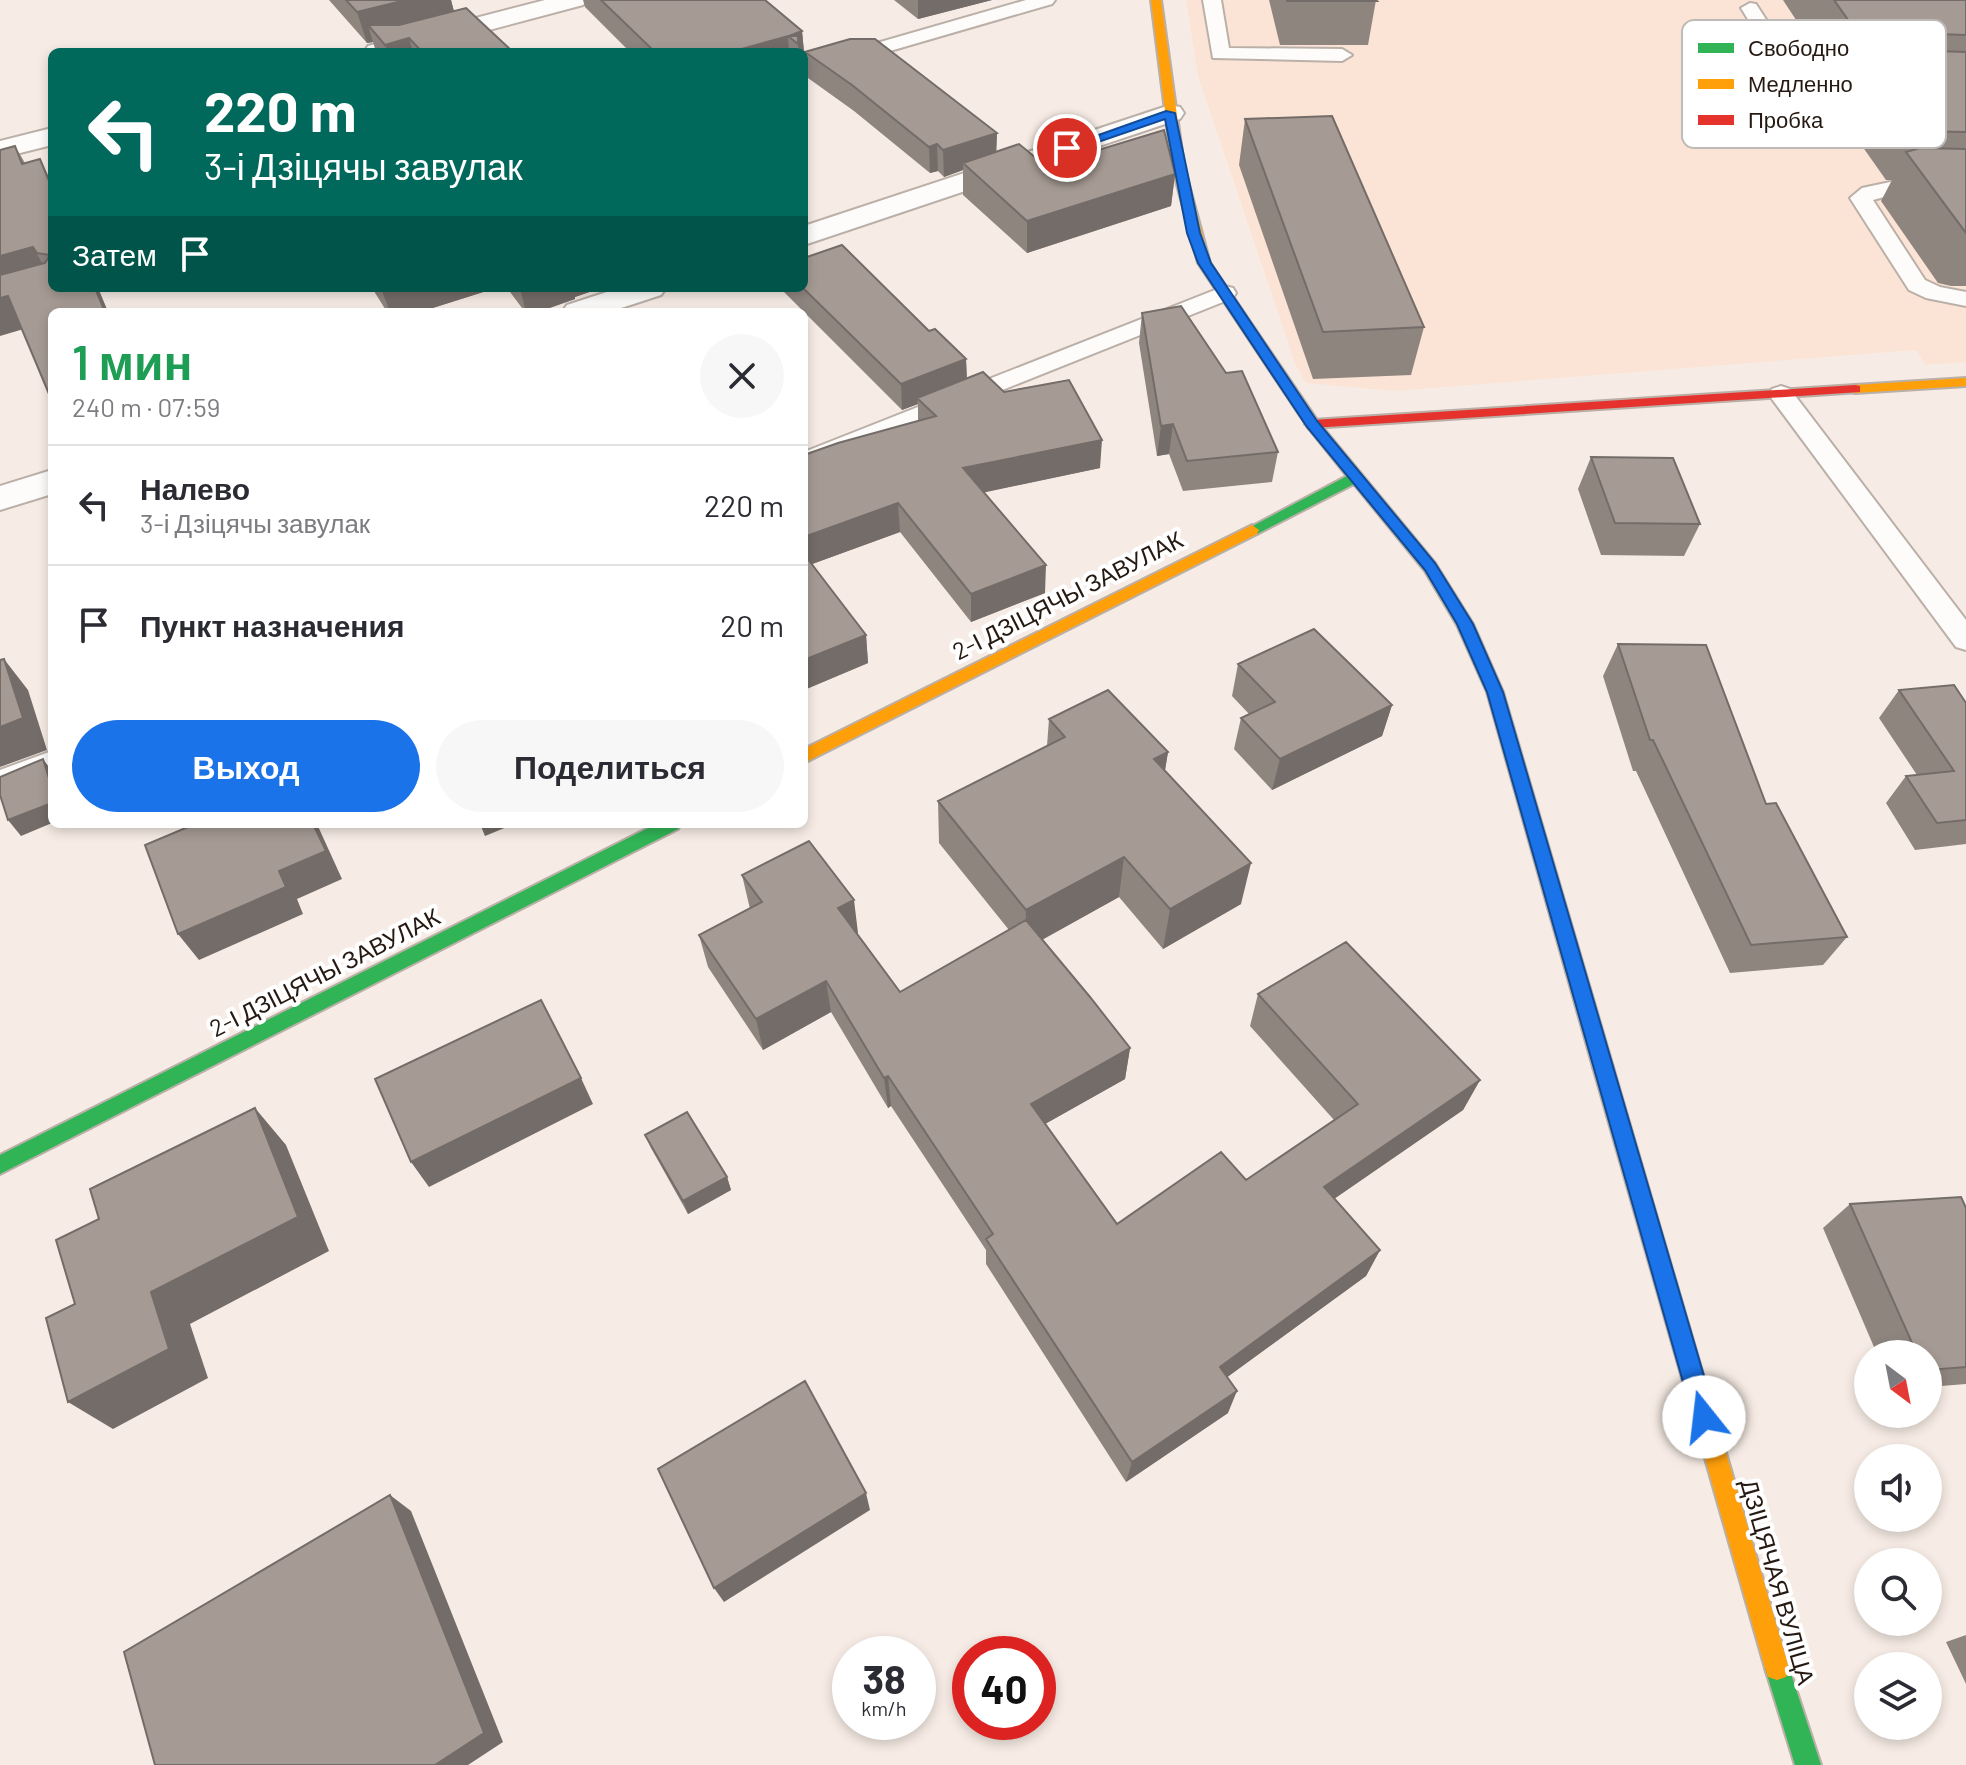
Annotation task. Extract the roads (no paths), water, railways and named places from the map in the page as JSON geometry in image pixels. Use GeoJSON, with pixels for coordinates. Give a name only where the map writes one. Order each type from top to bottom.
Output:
{"type":"FeatureCollection","features":[{"type":"Feature","properties":{"kind":"street"},"geometry":{"type":"LineString","coordinates":[[392,48],[574,0]]}},
{"type":"Feature","properties":{"kind":"street","name":"ДЗІЦЯЧАЯ ВУЛІЦА"},"geometry":{"type":"LineString","coordinates":[[1156,0],[1170,113],[1193,233],[1204,263],[1312,424],[1430,567],[1465,624],[1495,692],[1792,1721],[1808,1765]]}},
{"type":"Feature","properties":{"kind":"street"},"geometry":{"type":"LineString","coordinates":[[808,235],[1170,113]]}},
{"type":"Feature","properties":{"kind":"street"},"geometry":{"type":"LineString","coordinates":[[0,150],[48,137]]}},
{"type":"Feature","properties":{"kind":"street"},"geometry":{"type":"LineString","coordinates":[[590,308],[638,292]]}},
{"type":"Feature","properties":{"kind":"street"},"geometry":{"type":"LineString","coordinates":[[1312,424],[1966,382]]}},
{"type":"Feature","properties":{"kind":"street","name":"2-І ДЗІЦЯЧЫ ЗАВУЛАК"},"geometry":{"type":"LineString","coordinates":[[808,755],[1354,478]]}},
{"type":"Feature","properties":{"kind":"street"},"geometry":{"type":"LineString","coordinates":[[0,498],[48,483]]}},
{"type":"Feature","properties":{"kind":"street","name":"2-І ДЗІЦЯЧЫ ЗАВУЛАК"},"geometry":{"type":"LineString","coordinates":[[0,1165],[664,828]]}},
{"type":"Feature","properties":{"kind":"lane"},"geometry":{"type":"LineString","coordinates":[[808,69],[1046,0]]}},
{"type":"Feature","properties":{"kind":"lane"},"geometry":{"type":"LineString","coordinates":[[1212,0],[1220,54],[1342,55]]}},
{"type":"Feature","properties":{"kind":"lane"},"geometry":{"type":"LineString","coordinates":[[1750,8],[1758,20]]}},
{"type":"Feature","properties":{"kind":"lane"},"geometry":{"type":"LineString","coordinates":[[1946,91],[1966,91]]}},
{"type":"Feature","properties":{"kind":"lane"},"geometry":{"type":"LineString","coordinates":[[1966,189],[1890,188],[1868,191],[1861,198],[1917,285],[1934,293],[1966,299]]}},
{"type":"Feature","properties":{"kind":"lane"},"geometry":{"type":"LineString","coordinates":[[808,459],[1225,293]]}},
{"type":"Feature","properties":{"kind":"lane"},"geometry":{"type":"LineString","coordinates":[[1781,394],[1966,640]]}},
{"type":"Feature","properties":{"kind":"lane"},"geometry":{"type":"LineString","coordinates":[[0,783],[48,764]]}}]}
